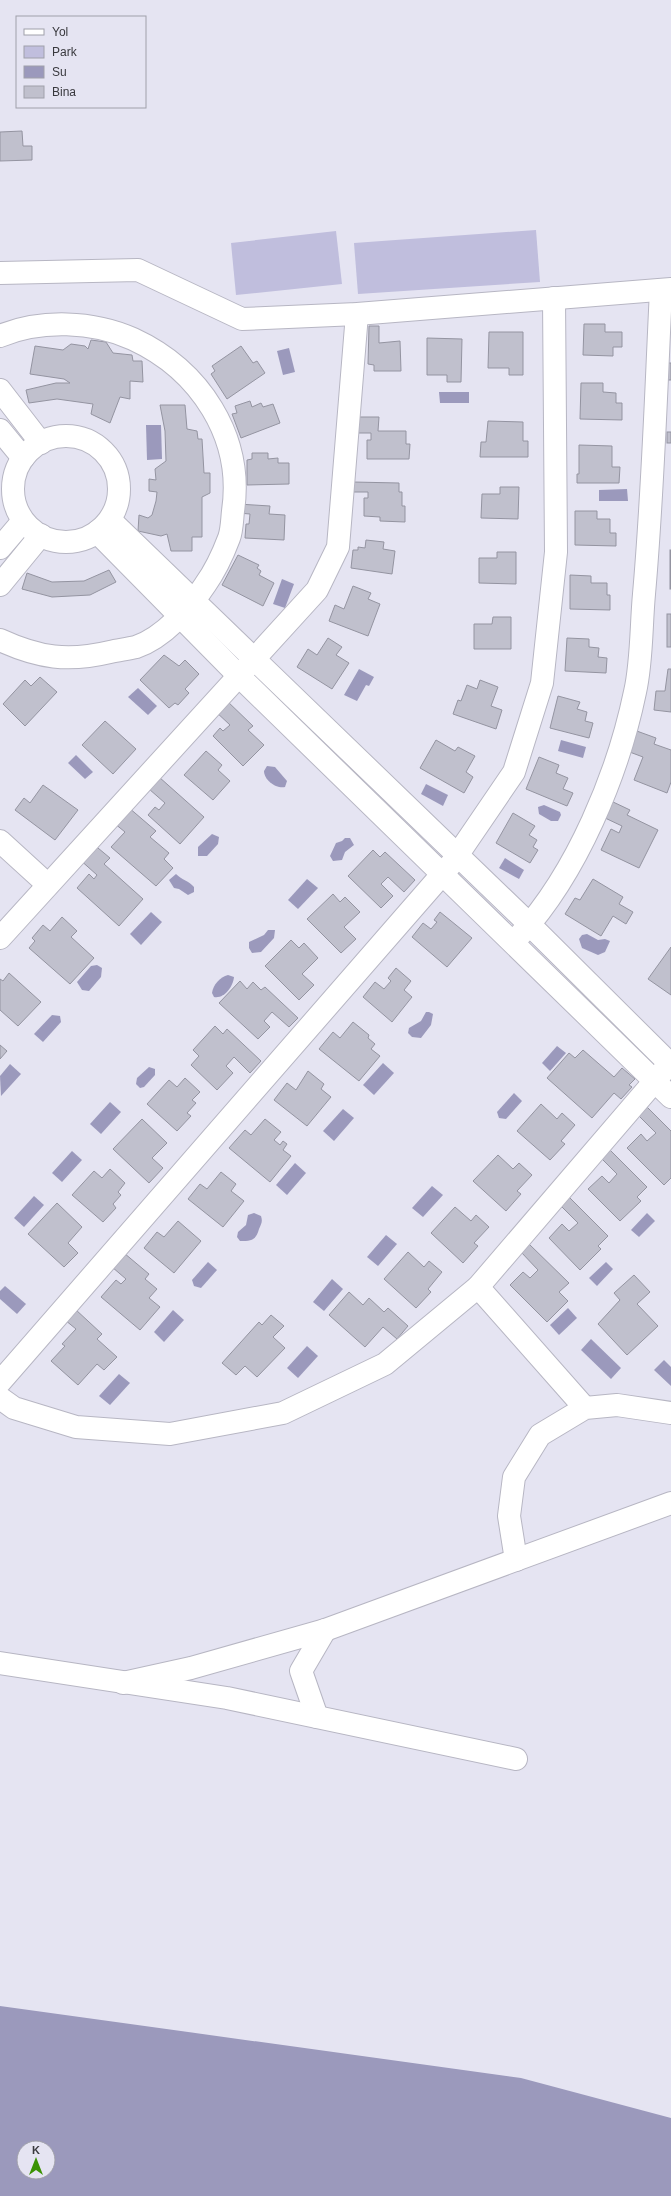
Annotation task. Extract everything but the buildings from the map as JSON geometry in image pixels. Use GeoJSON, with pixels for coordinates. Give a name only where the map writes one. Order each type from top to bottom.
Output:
{"type":"FeatureCollection","features":[{"type":"Feature","properties":{"kind":"street"},"geometry":{"type":"LineString","coordinates":[[0,273],[138,270],[242,320],[357,314],[666,289],[650,532],[635,691],[611,778],[573,861],[529,924],[512,943]]}},
{"type":"Feature","properties":{"kind":"street"},"geometry":{"type":"LineString","coordinates":[[0,1382],[442,875],[457,856],[514,772],[542,683],[556,552],[554,298]]}},
{"type":"Feature","properties":{"kind":"street"},"geometry":{"type":"LineString","coordinates":[[0,938],[47,884],[317,590],[338,547],[357,314]]}},
{"type":"Feature","properties":{"kind":"street"},"geometry":{"type":"LineString","coordinates":[[0,336],[34,326],[91,326],[119,333],[156,350],[195,384],[215,413],[231,453],[236,493],[230,537],[215,570],[187,609],[171,626],[138,646],[98,655],[66,659],[24,651],[0,640]]}},
{"type":"Feature","properties":{"kind":"street"},"geometry":{"type":"LineString","coordinates":[[0,390],[41,443]]}},
{"type":"Feature","properties":{"kind":"street"},"geometry":{"type":"LineString","coordinates":[[0,430],[23,458]]}},
{"type":"Feature","properties":{"kind":"street"},"geometry":{"type":"LineString","coordinates":[[58,437],[75,438],[92,443],[106,454],[115,469],[119,486],[117,504],[103,526],[81,540],[64,542],[34,532],[23,521],[15,506],[13,490],[15,473],[23,458],[41,443],[58,437]]}},
{"type":"Feature","properties":{"kind":"street"},"geometry":{"type":"LineString","coordinates":[[0,548],[23,521]]}},
{"type":"Feature","properties":{"kind":"street"},"geometry":{"type":"LineString","coordinates":[[103,526],[187,609],[239,676],[671,1097]]}},
{"type":"Feature","properties":{"kind":"street"},"geometry":{"type":"LineString","coordinates":[[0,585],[41,535]]}},
{"type":"Feature","properties":{"kind":"street"},"geometry":{"type":"LineString","coordinates":[[0,1398],[14,1408],[76,1427],[170,1434],[283,1413],[385,1364],[478,1287],[671,1064],[529,924],[255,659],[187,609]]}},
{"type":"Feature","properties":{"kind":"street"},"geometry":{"type":"LineString","coordinates":[[0,841],[47,884]]}},
{"type":"Feature","properties":{"kind":"street"},"geometry":{"type":"LineString","coordinates":[[478,1287],[585,1408]]}},
{"type":"Feature","properties":{"kind":"street"},"geometry":{"type":"LineString","coordinates":[[516,1560],[509,1516],[514,1477],[540,1435],[585,1408],[617,1405],[671,1413]]}},
{"type":"Feature","properties":{"kind":"street"},"geometry":{"type":"LineString","coordinates":[[123,1682],[191,1668],[325,1630],[671,1503]]}},
{"type":"Feature","properties":{"kind":"street"},"geometry":{"type":"LineString","coordinates":[[317,1717],[301,1671],[325,1630]]}},
{"type":"Feature","properties":{"kind":"street"},"geometry":{"type":"LineString","coordinates":[[0,1663],[228,1698],[516,1759]]}},
{"type":"Feature","properties":{"kind":"green space"},"geometry":{"type":"Polygon","coordinates":[[[536,230],[540,282],[358,294],[354,243],[536,230]]]}},
{"type":"Feature","properties":{"kind":"green space"},"geometry":{"type":"Polygon","coordinates":[[[336,231],[342,284],[236,295],[231,243],[336,231]]]}},
{"type":"Feature","properties":{"kind":"water"},"geometry":{"type":"Polygon","coordinates":[[[289,348],[295,372],[283,375],[277,351],[289,348]]]}},
{"type":"Feature","properties":{"kind":"water"},"geometry":{"type":"Polygon","coordinates":[[[439,392],[469,392],[469,403],[440,403],[439,392]]]}},
{"type":"Feature","properties":{"kind":"water"},"geometry":{"type":"Polygon","coordinates":[[[146,425],[161,425],[162,459],[147,460],[146,425]]]}},
{"type":"Feature","properties":{"kind":"water"},"geometry":{"type":"Polygon","coordinates":[[[627,489],[628,501],[599,501],[599,490],[627,489]]]}},
{"type":"Feature","properties":{"kind":"water"},"geometry":{"type":"Polygon","coordinates":[[[282,579],[294,584],[285,608],[273,604],[282,579]]]}},
{"type":"Feature","properties":{"kind":"water"},"geometry":{"type":"Polygon","coordinates":[[[359,669],[374,677],[369,686],[366,685],[357,701],[344,695],[359,669]]]}},
{"type":"Feature","properties":{"kind":"water"},"geometry":{"type":"Polygon","coordinates":[[[138,688],[157,706],[148,715],[128,697],[138,688]]]}},
{"type":"Feature","properties":{"kind":"water"},"geometry":{"type":"Polygon","coordinates":[[[561,740],[586,747],[583,758],[558,751],[561,740]]]}},
{"type":"Feature","properties":{"kind":"water"},"geometry":{"type":"Polygon","coordinates":[[[76,755],[93,772],[85,779],[68,763],[76,755]]]}},
{"type":"Feature","properties":{"kind":"water"},"geometry":{"type":"Polygon","coordinates":[[[267,766],[275,767],[287,781],[285,787],[278,787],[268,781],[264,771],[267,766]]]}},
{"type":"Feature","properties":{"kind":"water"},"geometry":{"type":"Polygon","coordinates":[[[426,784],[448,795],[443,806],[421,794],[426,784]]]}},
{"type":"Feature","properties":{"kind":"water"},"geometry":{"type":"Polygon","coordinates":[[[544,805],[560,812],[561,815],[558,821],[551,821],[539,814],[538,807],[544,805]]]}},
{"type":"Feature","properties":{"kind":"water"},"geometry":{"type":"Polygon","coordinates":[[[212,834],[219,837],[218,844],[207,856],[198,856],[198,847],[212,834]]]}},
{"type":"Feature","properties":{"kind":"water"},"geometry":{"type":"Polygon","coordinates":[[[345,838],[350,838],[354,845],[345,852],[342,860],[333,861],[330,856],[336,843],[345,838]]]}},
{"type":"Feature","properties":{"kind":"water"},"geometry":{"type":"Polygon","coordinates":[[[505,858],[524,870],[519,879],[499,868],[505,858]]]}},
{"type":"Feature","properties":{"kind":"water"},"geometry":{"type":"Polygon","coordinates":[[[176,874],[194,887],[194,892],[188,895],[179,889],[174,888],[169,880],[176,874]]]}},
{"type":"Feature","properties":{"kind":"water"},"geometry":{"type":"Polygon","coordinates":[[[307,879],[318,888],[298,909],[288,900],[307,879]]]}},
{"type":"Feature","properties":{"kind":"water"},"geometry":{"type":"Polygon","coordinates":[[[151,912],[162,922],[141,945],[130,934],[151,912]]]}},
{"type":"Feature","properties":{"kind":"water"},"geometry":{"type":"Polygon","coordinates":[[[268,930],[275,930],[274,938],[261,952],[252,953],[249,948],[249,942],[264,935],[268,930]]]}},
{"type":"Feature","properties":{"kind":"water"},"geometry":{"type":"Polygon","coordinates":[[[587,934],[598,940],[605,939],[610,941],[605,952],[598,955],[582,948],[579,939],[582,935],[587,934]]]}},
{"type":"Feature","properties":{"kind":"water"},"geometry":{"type":"Polygon","coordinates":[[[97,965],[102,968],[101,977],[89,991],[82,990],[77,982],[91,966],[97,965]]]}},
{"type":"Feature","properties":{"kind":"water"},"geometry":{"type":"Polygon","coordinates":[[[228,975],[234,977],[232,985],[227,992],[221,996],[214,997],[212,993],[215,984],[220,979],[228,975]]]}},
{"type":"Feature","properties":{"kind":"water"},"geometry":{"type":"Polygon","coordinates":[[[426,1012],[433,1014],[431,1025],[421,1038],[412,1037],[408,1033],[409,1028],[421,1021],[426,1012]]]}},
{"type":"Feature","properties":{"kind":"water"},"geometry":{"type":"Polygon","coordinates":[[[52,1015],[60,1016],[61,1022],[43,1042],[34,1034],[52,1015]]]}},
{"type":"Feature","properties":{"kind":"water"},"geometry":{"type":"Polygon","coordinates":[[[557,1046],[566,1053],[550,1071],[542,1063],[557,1046]]]}},
{"type":"Feature","properties":{"kind":"water"},"geometry":{"type":"Polygon","coordinates":[[[383,1063],[394,1073],[374,1095],[363,1085],[383,1063]]]}},
{"type":"Feature","properties":{"kind":"water"},"geometry":{"type":"Polygon","coordinates":[[[10,1064],[21,1074],[1,1096],[0,1076],[10,1064]]]}},
{"type":"Feature","properties":{"kind":"water"},"geometry":{"type":"Polygon","coordinates":[[[149,1067],[155,1069],[155,1075],[144,1087],[140,1088],[136,1084],[137,1078],[149,1067]]]}},
{"type":"Feature","properties":{"kind":"water"},"geometry":{"type":"Polygon","coordinates":[[[514,1093],[522,1101],[506,1119],[499,1118],[497,1112],[514,1093]]]}},
{"type":"Feature","properties":{"kind":"water"},"geometry":{"type":"Polygon","coordinates":[[[110,1102],[121,1112],[101,1134],[90,1124],[110,1102]]]}},
{"type":"Feature","properties":{"kind":"water"},"geometry":{"type":"Polygon","coordinates":[[[343,1109],[354,1118],[334,1141],[323,1131],[343,1109]]]}},
{"type":"Feature","properties":{"kind":"water"},"geometry":{"type":"Polygon","coordinates":[[[72,1151],[82,1160],[62,1182],[52,1173],[72,1151]]]}},
{"type":"Feature","properties":{"kind":"water"},"geometry":{"type":"Polygon","coordinates":[[[295,1163],[306,1173],[287,1195],[276,1185],[295,1163]]]}},
{"type":"Feature","properties":{"kind":"water"},"geometry":{"type":"Polygon","coordinates":[[[432,1186],[443,1195],[423,1217],[412,1208],[432,1186]]]}},
{"type":"Feature","properties":{"kind":"water"},"geometry":{"type":"Polygon","coordinates":[[[34,1196],[44,1205],[24,1227],[14,1218],[34,1196]]]}},
{"type":"Feature","properties":{"kind":"water"},"geometry":{"type":"Polygon","coordinates":[[[254,1213],[261,1216],[262,1220],[255,1238],[248,1241],[240,1241],[237,1237],[238,1232],[246,1225],[248,1215],[254,1213]]]}},
{"type":"Feature","properties":{"kind":"water"},"geometry":{"type":"Polygon","coordinates":[[[647,1213],[655,1221],[639,1237],[631,1230],[647,1213]]]}},
{"type":"Feature","properties":{"kind":"water"},"geometry":{"type":"Polygon","coordinates":[[[386,1235],[397,1244],[378,1266],[367,1257],[386,1235]]]}},
{"type":"Feature","properties":{"kind":"water"},"geometry":{"type":"Polygon","coordinates":[[[208,1262],[217,1270],[201,1288],[194,1286],[192,1280],[208,1262]]]}},
{"type":"Feature","properties":{"kind":"water"},"geometry":{"type":"Polygon","coordinates":[[[606,1262],[613,1269],[597,1286],[589,1278],[606,1262]]]}},
{"type":"Feature","properties":{"kind":"water"},"geometry":{"type":"Polygon","coordinates":[[[332,1279],[343,1289],[324,1311],[313,1302],[332,1279]]]}},
{"type":"Feature","properties":{"kind":"water"},"geometry":{"type":"Polygon","coordinates":[[[5,1286],[26,1304],[17,1314],[0,1299],[0,1291],[5,1286]]]}},
{"type":"Feature","properties":{"kind":"water"},"geometry":{"type":"Polygon","coordinates":[[[568,1308],[577,1318],[559,1335],[550,1325],[568,1308]]]}},
{"type":"Feature","properties":{"kind":"water"},"geometry":{"type":"Polygon","coordinates":[[[173,1310],[184,1320],[164,1342],[154,1332],[173,1310]]]}},
{"type":"Feature","properties":{"kind":"water"},"geometry":{"type":"Polygon","coordinates":[[[591,1339],[621,1368],[611,1379],[581,1350],[591,1339]]]}},
{"type":"Feature","properties":{"kind":"water"},"geometry":{"type":"Polygon","coordinates":[[[307,1346],[318,1356],[298,1378],[287,1368],[307,1346]]]}},
{"type":"Feature","properties":{"kind":"water"},"geometry":{"type":"Polygon","coordinates":[[[664,1360],[671,1367],[671,1386],[654,1370],[664,1360]]]}},
{"type":"Feature","properties":{"kind":"water"},"geometry":{"type":"Polygon","coordinates":[[[119,1374],[130,1383],[110,1405],[99,1396],[119,1374]]]}},
{"type":"Feature","properties":{"kind":"water"},"geometry":{"type":"Polygon","coordinates":[[[0,2006],[521,2078],[671,2118],[671,2196],[0,2196],[0,2006]]]}}]}
